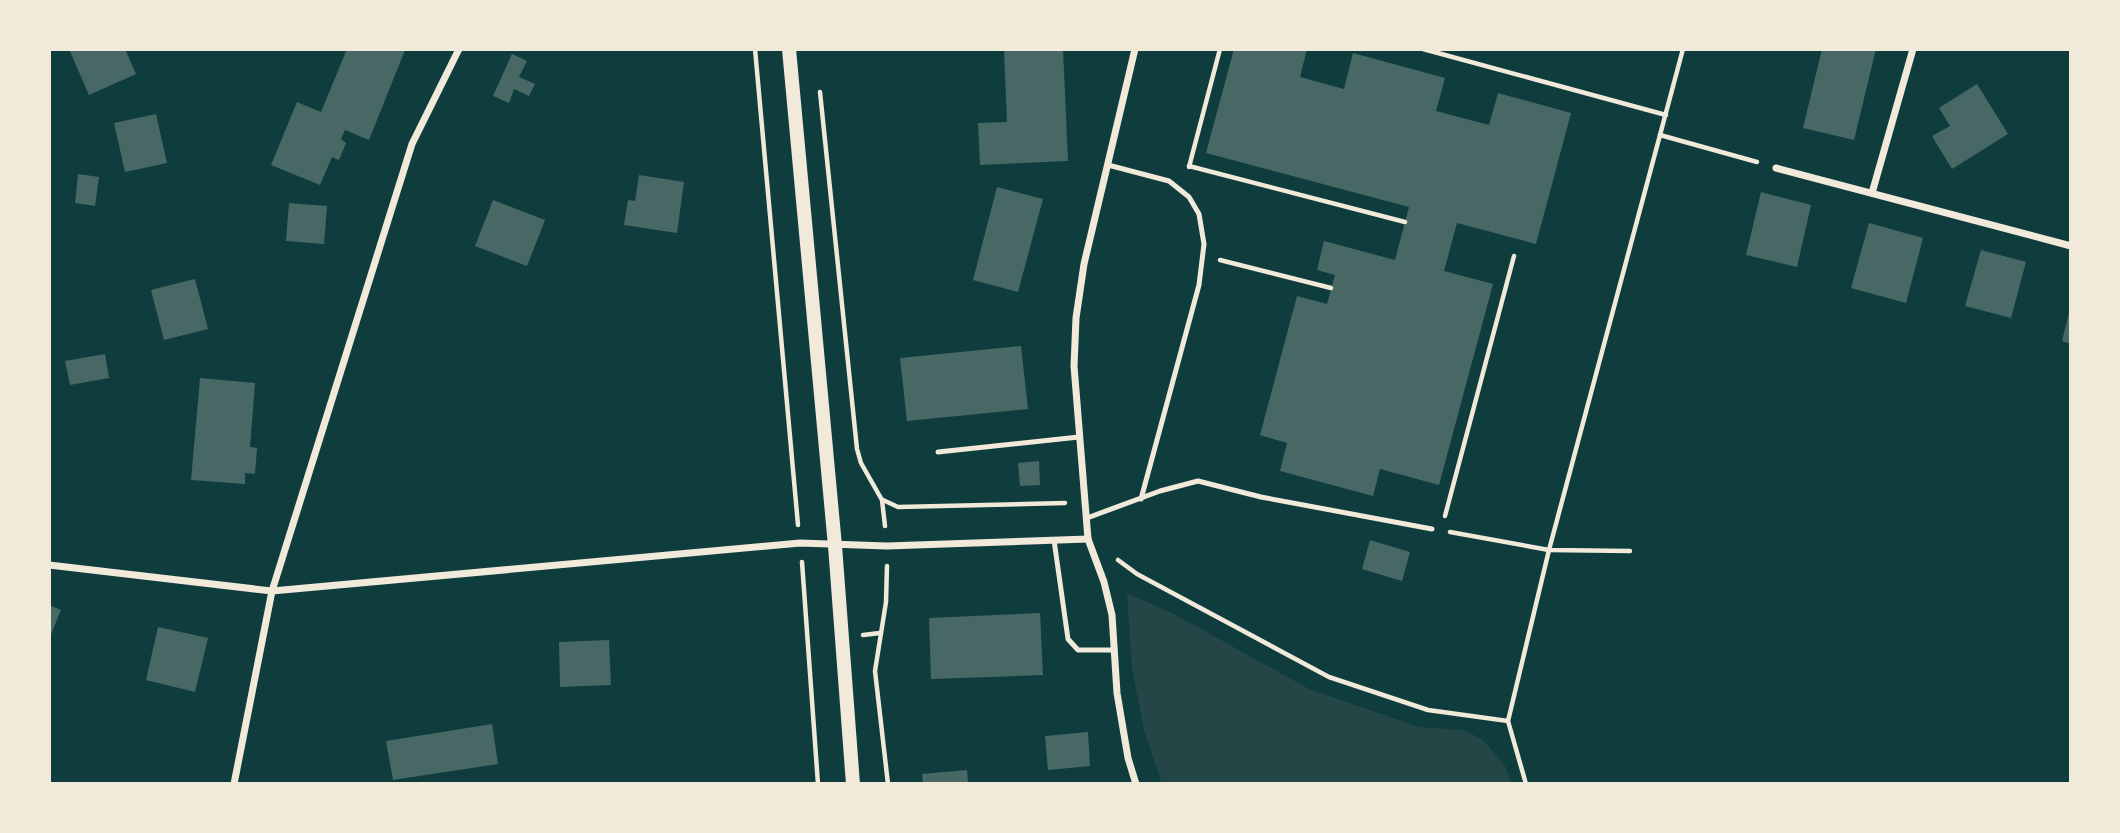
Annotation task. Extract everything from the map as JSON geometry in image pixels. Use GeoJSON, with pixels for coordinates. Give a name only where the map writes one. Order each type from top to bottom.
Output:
{"type":"FeatureCollection","features":[{"type":"Feature","properties":{"kind":"main road"},"geometry":{"type":"LineString","coordinates":[[789,49],[835,546],[853,784]]}},
{"type":"Feature","properties":{"kind":"street"},"geometry":{"type":"LineString","coordinates":[[234,784],[272,591],[412,144],[459,49]]}},
{"type":"Feature","properties":{"kind":"street"},"geometry":{"type":"LineString","coordinates":[[1135,49],[1084,264],[1076,318],[1074,366],[1088,539],[1104,582],[1115,650],[1117,693],[1128,758],[1136,784]]}},
{"type":"Feature","properties":{"kind":"street"},"geometry":{"type":"LineString","coordinates":[[1872,192],[1913,49]]}},
{"type":"Feature","properties":{"kind":"street"},"geometry":{"type":"LineString","coordinates":[[1776,168],[2071,246]]}},
{"type":"Feature","properties":{"kind":"street"},"geometry":{"type":"LineString","coordinates":[[49,565],[272,591],[800,543],[887,546],[1088,539]]}},
{"type":"Feature","properties":{"kind":"lane"},"geometry":{"type":"LineString","coordinates":[[1108,164],[1169,181],[1182,191],[1199,214],[1204,244],[1199,285],[1141,499]]}},
{"type":"Feature","properties":{"kind":"lane"},"geometry":{"type":"LineString","coordinates":[[938,452],[1079,437]]}},
{"type":"Feature","properties":{"kind":"lane"},"geometry":{"type":"LineString","coordinates":[[1087,518],[1198,481],[1261,497],[1432,529]]}},
{"type":"Feature","properties":{"kind":"lane"},"geometry":{"type":"LineString","coordinates":[[1054,540],[1068,639],[1078,650],[1115,650]]}},
{"type":"Feature","properties":{"kind":"path"},"geometry":{"type":"LineString","coordinates":[[755,49],[800,543],[818,784]]}},
{"type":"Feature","properties":{"kind":"path"},"geometry":{"type":"LineString","coordinates":[[1182,191],[1220,49]]}},
{"type":"Feature","properties":{"kind":"path"},"geometry":{"type":"LineString","coordinates":[[1423,49],[1666,115]]}},
{"type":"Feature","properties":{"kind":"path"},"geometry":{"type":"LineString","coordinates":[[1526,784],[1508,721],[1549,550],[1684,49]]}},
{"type":"Feature","properties":{"kind":"path"},"geometry":{"type":"LineString","coordinates":[[819,89],[857,449],[860,463],[882,500],[887,546],[886,602],[876,671],[888,784]]}},
{"type":"Feature","properties":{"kind":"path"},"geometry":{"type":"LineString","coordinates":[[1660,135],[1776,168]]}},
{"type":"Feature","properties":{"kind":"path"},"geometry":{"type":"LineString","coordinates":[[1189,166],[1405,222]]}},
{"type":"Feature","properties":{"kind":"path"},"geometry":{"type":"LineString","coordinates":[[1203,256],[1332,288]]}},
{"type":"Feature","properties":{"kind":"path"},"geometry":{"type":"LineString","coordinates":[[1441,530],[1514,256]]}},
{"type":"Feature","properties":{"kind":"path"},"geometry":{"type":"LineString","coordinates":[[882,500],[898,507],[1085,502]]}},
{"type":"Feature","properties":{"kind":"path"},"geometry":{"type":"LineString","coordinates":[[1432,529],[1549,550],[1630,551]]}},
{"type":"Feature","properties":{"kind":"path"},"geometry":{"type":"LineString","coordinates":[[1088,539],[1137,574],[1329,677],[1428,710],[1508,721]]}},
{"type":"Feature","properties":{"kind":"shaded area"},"geometry":{"type":"Polygon","coordinates":[[[1127,593],[1176,615],[1309,689],[1419,727],[1464,730],[1483,740],[1505,766],[1512,784],[1162,784],[1144,730],[1132,668],[1127,593]]]}},
{"type":"Feature","properties":{"kind":"building"},"geometry":{"type":"Polygon","coordinates":[[[69,49],[125,49],[136,74],[89,95],[69,49]]]}},
{"type":"Feature","properties":{"kind":"building"},"geometry":{"type":"Polygon","coordinates":[[[347,49],[405,50],[369,140],[345,130],[341,139],[346,143],[339,160],[332,157],[320,185],[271,165],[297,102],[321,112],[347,49]]]}},
{"type":"Feature","properties":{"kind":"building"},"geometry":{"type":"Polygon","coordinates":[[[1004,49],[1063,49],[1068,161],[980,165],[978,123],[1007,122],[1004,49]]]}},
{"type":"Feature","properties":{"kind":"building"},"geometry":{"type":"Polygon","coordinates":[[[1234,49],[1307,49],[1300,77],[1344,89],[1353,53],[1445,78],[1436,111],[1489,125],[1498,93],[1571,113],[1536,244],[1457,223],[1444,271],[1493,284],[1439,485],[1380,469],[1373,496],[1280,471],[1287,443],[1260,435],[1297,296],[1327,304],[1335,275],[1317,270],[1324,241],[1395,260],[1409,207],[1206,153],[1234,49]]]}},
{"type":"Feature","properties":{"kind":"building"},"geometry":{"type":"Polygon","coordinates":[[[1822,49],[1876,49],[1854,140],[1803,128],[1822,49]]]}},
{"type":"Feature","properties":{"kind":"building"},"geometry":{"type":"Polygon","coordinates":[[[512,54],[527,61],[519,77],[535,84],[529,96],[514,89],[509,103],[493,96],[512,54]]]}},
{"type":"Feature","properties":{"kind":"building"},"geometry":{"type":"Polygon","coordinates":[[[1977,84],[2008,134],[1952,169],[1932,136],[1950,126],[1939,108],[1977,84]]]}},
{"type":"Feature","properties":{"kind":"building"},"geometry":{"type":"Polygon","coordinates":[[[156,114],[167,163],[125,172],[114,123],[156,114]]]}},
{"type":"Feature","properties":{"kind":"building"},"geometry":{"type":"Polygon","coordinates":[[[78,174],[99,177],[95,206],[75,203],[78,174]]]}},
{"type":"Feature","properties":{"kind":"building"},"geometry":{"type":"Polygon","coordinates":[[[639,175],[684,182],[677,233],[624,225],[628,200],[635,201],[639,175]]]}},
{"type":"Feature","properties":{"kind":"building"},"geometry":{"type":"Polygon","coordinates":[[[997,187],[1043,199],[1018,292],[973,280],[997,187]]]}},
{"type":"Feature","properties":{"kind":"building"},"geometry":{"type":"Polygon","coordinates":[[[1761,192],[1811,205],[1797,267],[1746,255],[1761,192]]]}},
{"type":"Feature","properties":{"kind":"building"},"geometry":{"type":"Polygon","coordinates":[[[493,200],[545,220],[527,266],[475,246],[493,200]]]}},
{"type":"Feature","properties":{"kind":"building"},"geometry":{"type":"Polygon","coordinates":[[[289,203],[327,206],[324,244],[286,241],[289,203]]]}},
{"type":"Feature","properties":{"kind":"building"},"geometry":{"type":"Polygon","coordinates":[[[1869,223],[1923,238],[1906,303],[1851,288],[1869,223]]]}},
{"type":"Feature","properties":{"kind":"building"},"geometry":{"type":"Polygon","coordinates":[[[1981,250],[2026,262],[2011,318],[1965,306],[1981,250]]]}},
{"type":"Feature","properties":{"kind":"building"},"geometry":{"type":"Polygon","coordinates":[[[195,279],[208,329],[164,340],[151,290],[195,279]]]}},
{"type":"Feature","properties":{"kind":"building"},"geometry":{"type":"Polygon","coordinates":[[[2071,309],[2071,344],[2062,341],[2071,309]]]}},
{"type":"Feature","properties":{"kind":"building"},"geometry":{"type":"Polygon","coordinates":[[[1021,346],[1028,409],[907,421],[900,358],[1021,346]]]}},
{"type":"Feature","properties":{"kind":"building"},"geometry":{"type":"Polygon","coordinates":[[[105,354],[109,378],[70,385],[65,361],[105,354]]]}},
{"type":"Feature","properties":{"kind":"building"},"geometry":{"type":"Polygon","coordinates":[[[200,378],[255,383],[250,447],[257,448],[255,474],[245,473],[245,484],[191,480],[200,378]]]}},
{"type":"Feature","properties":{"kind":"building"},"geometry":{"type":"Polygon","coordinates":[[[1039,461],[1040,485],[1020,486],[1018,463],[1039,461]]]}},
{"type":"Feature","properties":{"kind":"building"},"geometry":{"type":"Polygon","coordinates":[[[1370,540],[1410,552],[1402,581],[1362,569],[1370,540]]]}},
{"type":"Feature","properties":{"kind":"building"},"geometry":{"type":"Polygon","coordinates":[[[49,605],[61,610],[49,639],[49,605]]]}},
{"type":"Feature","properties":{"kind":"building"},"geometry":{"type":"Polygon","coordinates":[[[1040,613],[1043,675],[931,679],[929,618],[1040,613]]]}},
{"type":"Feature","properties":{"kind":"building"},"geometry":{"type":"Polygon","coordinates":[[[158,627],[208,638],[195,692],[146,680],[158,627]]]}},
{"type":"Feature","properties":{"kind":"building"},"geometry":{"type":"Polygon","coordinates":[[[609,640],[611,685],[560,687],[559,642],[609,640]]]}},
{"type":"Feature","properties":{"kind":"building"},"geometry":{"type":"Polygon","coordinates":[[[492,724],[498,764],[393,780],[386,741],[492,724]]]}},
{"type":"Feature","properties":{"kind":"building"},"geometry":{"type":"Polygon","coordinates":[[[1088,732],[1090,766],[1048,770],[1045,736],[1088,732]]]}},
{"type":"Feature","properties":{"kind":"building"},"geometry":{"type":"Polygon","coordinates":[[[967,770],[968,784],[923,784],[922,774],[967,770]]]}}]}
